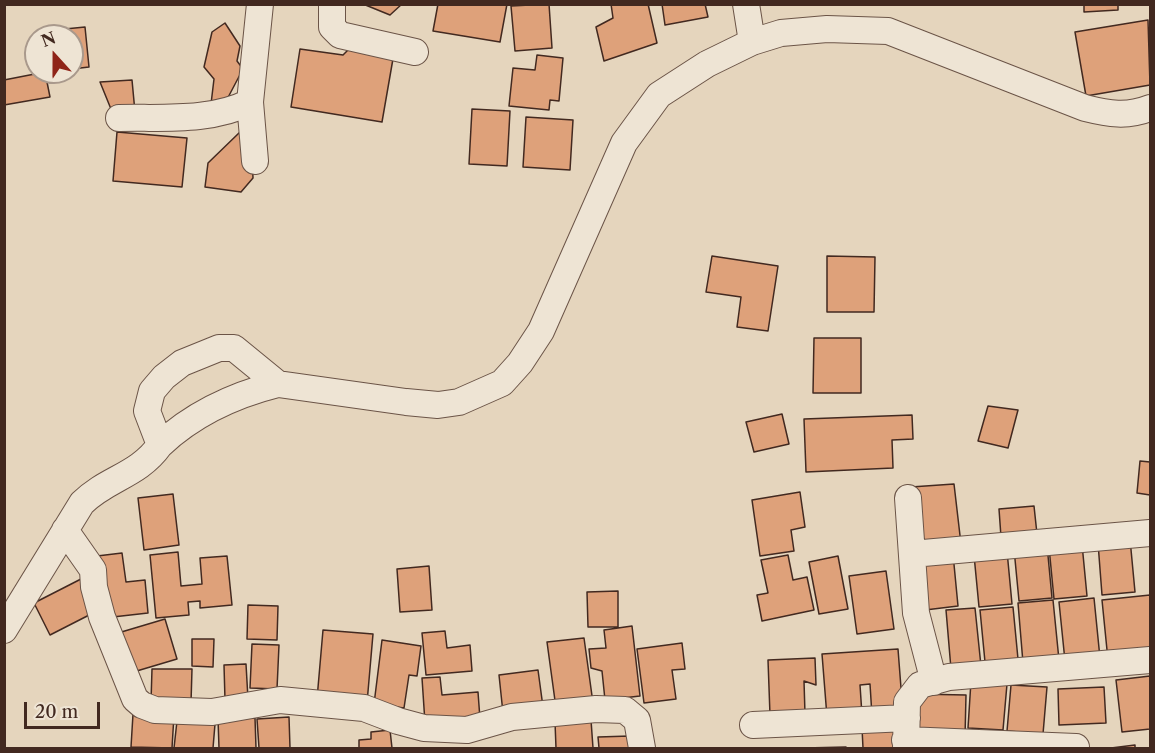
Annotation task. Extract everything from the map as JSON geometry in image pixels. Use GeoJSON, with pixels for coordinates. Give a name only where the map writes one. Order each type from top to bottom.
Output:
{"type":"FeatureCollection","features":[{"type":"Feature","properties":{"kind":"street"},"geometry":{"type":"LineString","coordinates":[[255,161],[250,102],[260,4]]}},
{"type":"Feature","properties":{"kind":"street"},"geometry":{"type":"LineString","coordinates":[[332,4],[332,27],[340,35],[415,52]]}},
{"type":"Feature","properties":{"kind":"street"},"geometry":{"type":"LineString","coordinates":[[746,4],[752,42]]}},
{"type":"Feature","properties":{"kind":"street"},"geometry":{"type":"LineString","coordinates":[[4,630],[82,503],[91,494],[139,469],[160,445],[194,418],[223,402],[248,391],[278,384],[438,405],[481,394],[502,383],[520,363],[541,331],[624,143],[659,95],[707,64],[752,42],[781,33],[827,29],[888,31],[1085,108],[1133,114],[1150,108]]}},
{"type":"Feature","properties":{"kind":"street"},"geometry":{"type":"LineString","coordinates":[[119,118],[210,114],[237,108],[250,102]]}},
{"type":"Feature","properties":{"kind":"street"},"geometry":{"type":"LineString","coordinates":[[160,445],[149,420],[147,402],[152,391],[164,376],[182,363],[219,348],[234,348],[278,384]]}},
{"type":"Feature","properties":{"kind":"street"},"geometry":{"type":"LineString","coordinates":[[908,498],[916,613],[934,682]]}},
{"type":"Feature","properties":{"kind":"street"},"geometry":{"type":"LineString","coordinates":[[65,530],[93,570],[94,587],[102,617],[130,688],[142,705],[155,710],[212,712],[280,700],[364,708],[424,728],[467,730],[512,717],[596,709],[625,710],[637,720],[642,748]]}},
{"type":"Feature","properties":{"kind":"street"},"geometry":{"type":"LineString","coordinates":[[912,554],[1150,533]]}},
{"type":"Feature","properties":{"kind":"street"},"geometry":{"type":"LineString","coordinates":[[906,736],[908,702],[920,685],[950,677],[1150,660]]}},
{"type":"Feature","properties":{"kind":"street"},"geometry":{"type":"LineString","coordinates":[[753,725],[1076,747]]}},
{"type":"Feature","properties":{"kind":"building"},"geometry":{"type":"Polygon","coordinates":[[[363,4],[402,4],[390,15],[363,4]]]}},
{"type":"Feature","properties":{"kind":"building"},"geometry":{"type":"Polygon","coordinates":[[[438,4],[507,4],[500,42],[433,31],[438,4]]]}},
{"type":"Feature","properties":{"kind":"building"},"geometry":{"type":"Polygon","coordinates":[[[549,4],[552,48],[515,51],[511,6],[549,4]]]}},
{"type":"Feature","properties":{"kind":"building"},"geometry":{"type":"Polygon","coordinates":[[[611,4],[648,4],[657,43],[604,61],[596,27],[613,18],[611,4]]]}},
{"type":"Feature","properties":{"kind":"building"},"geometry":{"type":"Polygon","coordinates":[[[662,4],[705,4],[708,17],[665,25],[662,4]]]}},
{"type":"Feature","properties":{"kind":"building"},"geometry":{"type":"Polygon","coordinates":[[[1084,4],[1118,4],[1118,10],[1084,12],[1084,4]]]}},
{"type":"Feature","properties":{"kind":"building"},"geometry":{"type":"Polygon","coordinates":[[[1148,20],[1150,85],[1086,96],[1075,32],[1148,20]]]}},
{"type":"Feature","properties":{"kind":"building"},"geometry":{"type":"Polygon","coordinates":[[[225,23],[240,46],[237,61],[243,69],[224,105],[211,104],[214,79],[204,67],[212,32],[225,23]]]}},
{"type":"Feature","properties":{"kind":"building"},"geometry":{"type":"Polygon","coordinates":[[[84,27],[89,67],[84,68],[84,27]]]}},
{"type":"Feature","properties":{"kind":"building"},"geometry":{"type":"Polygon","coordinates":[[[352,46],[394,53],[382,122],[291,107],[300,49],[343,55],[352,46]]]}},
{"type":"Feature","properties":{"kind":"building"},"geometry":{"type":"Polygon","coordinates":[[[537,55],[563,58],[559,101],[550,100],[549,110],[509,106],[513,68],[535,70],[537,55]]]}},
{"type":"Feature","properties":{"kind":"building"},"geometry":{"type":"Polygon","coordinates":[[[24,76],[24,84],[47,84],[50,97],[4,105],[4,80],[24,76]]]}},
{"type":"Feature","properties":{"kind":"building"},"geometry":{"type":"Polygon","coordinates":[[[132,80],[135,112],[113,114],[100,82],[132,80]]]}},
{"type":"Feature","properties":{"kind":"building"},"geometry":{"type":"Polygon","coordinates":[[[472,109],[510,111],[507,166],[469,164],[472,109]]]}},
{"type":"Feature","properties":{"kind":"building"},"geometry":{"type":"Polygon","coordinates":[[[526,117],[573,120],[570,170],[523,167],[526,117]]]}},
{"type":"Feature","properties":{"kind":"building"},"geometry":{"type":"Polygon","coordinates":[[[251,131],[253,178],[241,192],[205,187],[208,163],[240,132],[251,131]]]}},
{"type":"Feature","properties":{"kind":"building"},"geometry":{"type":"Polygon","coordinates":[[[117,132],[187,138],[182,187],[113,181],[117,132]]]}},
{"type":"Feature","properties":{"kind":"building"},"geometry":{"type":"Polygon","coordinates":[[[712,256],[778,266],[768,331],[737,327],[741,297],[706,292],[712,256]]]}},
{"type":"Feature","properties":{"kind":"building"},"geometry":{"type":"Polygon","coordinates":[[[827,256],[875,257],[874,312],[827,312],[827,256]]]}},
{"type":"Feature","properties":{"kind":"building"},"geometry":{"type":"Polygon","coordinates":[[[814,338],[861,338],[861,393],[813,393],[814,338]]]}},
{"type":"Feature","properties":{"kind":"building"},"geometry":{"type":"Polygon","coordinates":[[[988,406],[1018,410],[1008,448],[978,441],[988,406]]]}},
{"type":"Feature","properties":{"kind":"building"},"geometry":{"type":"Polygon","coordinates":[[[782,414],[789,444],[754,452],[746,422],[782,414]]]}},
{"type":"Feature","properties":{"kind":"building"},"geometry":{"type":"Polygon","coordinates":[[[912,415],[913,439],[892,440],[893,468],[806,472],[804,419],[912,415]]]}},
{"type":"Feature","properties":{"kind":"building"},"geometry":{"type":"Polygon","coordinates":[[[1140,461],[1150,462],[1150,495],[1137,493],[1140,461]]]}},
{"type":"Feature","properties":{"kind":"building"},"geometry":{"type":"Polygon","coordinates":[[[954,484],[961,544],[916,550],[911,487],[954,484]]]}},
{"type":"Feature","properties":{"kind":"building"},"geometry":{"type":"Polygon","coordinates":[[[800,492],[805,527],[791,530],[794,551],[760,556],[752,500],[800,492]]]}},
{"type":"Feature","properties":{"kind":"building"},"geometry":{"type":"Polygon","coordinates":[[[173,494],[179,545],[144,550],[138,498],[173,494]]]}},
{"type":"Feature","properties":{"kind":"building"},"geometry":{"type":"Polygon","coordinates":[[[1034,506],[1037,534],[1001,537],[999,509],[1034,506]]]}},
{"type":"Feature","properties":{"kind":"building"},"geometry":{"type":"Polygon","coordinates":[[[1130,539],[1135,592],[1102,595],[1098,543],[1130,539]]]}},
{"type":"Feature","properties":{"kind":"building"},"geometry":{"type":"Polygon","coordinates":[[[1082,544],[1087,596],[1054,599],[1049,547],[1082,544]]]}},
{"type":"Feature","properties":{"kind":"building"},"geometry":{"type":"Polygon","coordinates":[[[1047,545],[1052,598],[1019,601],[1014,549],[1047,545]]]}},
{"type":"Feature","properties":{"kind":"building"},"geometry":{"type":"Polygon","coordinates":[[[1007,551],[1012,604],[979,607],[974,555],[1007,551]]]}},
{"type":"Feature","properties":{"kind":"building"},"geometry":{"type":"Polygon","coordinates":[[[178,552],[181,586],[202,584],[200,558],[227,556],[232,605],[200,608],[200,601],[188,602],[189,615],[156,618],[150,555],[178,552]]]}},
{"type":"Feature","properties":{"kind":"building"},"geometry":{"type":"Polygon","coordinates":[[[122,553],[126,582],[145,580],[148,613],[104,618],[97,556],[122,553]]]}},
{"type":"Feature","properties":{"kind":"building"},"geometry":{"type":"Polygon","coordinates":[[[953,554],[958,606],[925,610],[920,557],[953,554]]]}},
{"type":"Feature","properties":{"kind":"building"},"geometry":{"type":"Polygon","coordinates":[[[788,555],[793,580],[807,577],[814,610],[762,621],[757,595],[768,593],[761,560],[788,555]]]}},
{"type":"Feature","properties":{"kind":"building"},"geometry":{"type":"Polygon","coordinates":[[[838,556],[848,609],[819,614],[809,562],[838,556]]]}},
{"type":"Feature","properties":{"kind":"building"},"geometry":{"type":"Polygon","coordinates":[[[429,566],[432,610],[400,612],[397,569],[429,566]]]}},
{"type":"Feature","properties":{"kind":"building"},"geometry":{"type":"Polygon","coordinates":[[[886,571],[894,629],[857,634],[849,576],[886,571]]]}},
{"type":"Feature","properties":{"kind":"building"},"geometry":{"type":"Polygon","coordinates":[[[81,579],[97,611],[50,635],[34,603],[81,579]]]}},
{"type":"Feature","properties":{"kind":"building"},"geometry":{"type":"Polygon","coordinates":[[[618,591],[618,627],[588,627],[587,592],[618,591]]]}},
{"type":"Feature","properties":{"kind":"building"},"geometry":{"type":"Polygon","coordinates":[[[1150,595],[1150,655],[1108,660],[1102,600],[1150,595]]]}},
{"type":"Feature","properties":{"kind":"building"},"geometry":{"type":"Polygon","coordinates":[[[1094,598],[1100,658],[1065,661],[1059,602],[1094,598]]]}},
{"type":"Feature","properties":{"kind":"building"},"geometry":{"type":"Polygon","coordinates":[[[1053,600],[1059,660],[1023,663],[1018,603],[1053,600]]]}},
{"type":"Feature","properties":{"kind":"building"},"geometry":{"type":"Polygon","coordinates":[[[248,605],[278,606],[277,640],[247,639],[248,605]]]}},
{"type":"Feature","properties":{"kind":"building"},"geometry":{"type":"Polygon","coordinates":[[[1013,607],[1018,659],[985,662],[980,610],[1013,607]]]}},
{"type":"Feature","properties":{"kind":"building"},"geometry":{"type":"Polygon","coordinates":[[[975,608],[981,666],[951,669],[946,610],[975,608]]]}},
{"type":"Feature","properties":{"kind":"building"},"geometry":{"type":"Polygon","coordinates":[[[165,619],[177,659],[130,673],[118,633],[165,619]]]}},
{"type":"Feature","properties":{"kind":"building"},"geometry":{"type":"Polygon","coordinates":[[[632,626],[640,696],[605,700],[602,671],[591,668],[589,649],[606,648],[604,630],[632,626]]]}},
{"type":"Feature","properties":{"kind":"building"},"geometry":{"type":"Polygon","coordinates":[[[323,630],[373,634],[367,703],[317,699],[323,630]]]}},
{"type":"Feature","properties":{"kind":"building"},"geometry":{"type":"Polygon","coordinates":[[[445,631],[447,648],[470,645],[472,671],[426,675],[422,633],[445,631]]]}},
{"type":"Feature","properties":{"kind":"building"},"geometry":{"type":"Polygon","coordinates":[[[584,638],[593,703],[556,708],[547,642],[584,638]]]}},
{"type":"Feature","properties":{"kind":"building"},"geometry":{"type":"Polygon","coordinates":[[[192,639],[214,639],[213,667],[192,666],[192,639]]]}},
{"type":"Feature","properties":{"kind":"building"},"geometry":{"type":"Polygon","coordinates":[[[382,640],[421,646],[417,676],[409,675],[404,708],[374,704],[382,640]]]}},
{"type":"Feature","properties":{"kind":"building"},"geometry":{"type":"Polygon","coordinates":[[[682,643],[685,669],[672,670],[676,699],[644,703],[637,649],[682,643]]]}},
{"type":"Feature","properties":{"kind":"building"},"geometry":{"type":"Polygon","coordinates":[[[252,644],[279,645],[277,689],[250,688],[252,644]]]}},
{"type":"Feature","properties":{"kind":"building"},"geometry":{"type":"Polygon","coordinates":[[[898,649],[903,714],[872,716],[870,684],[860,685],[862,715],[827,717],[822,654],[898,649]]]}},
{"type":"Feature","properties":{"kind":"building"},"geometry":{"type":"Polygon","coordinates":[[[815,658],[816,685],[804,681],[805,714],[770,715],[768,660],[815,658]]]}},
{"type":"Feature","properties":{"kind":"building"},"geometry":{"type":"Polygon","coordinates":[[[246,664],[248,699],[225,700],[224,665],[246,664]]]}},
{"type":"Feature","properties":{"kind":"building"},"geometry":{"type":"Polygon","coordinates":[[[152,669],[192,669],[191,703],[151,702],[152,669]]]}},
{"type":"Feature","properties":{"kind":"building"},"geometry":{"type":"Polygon","coordinates":[[[538,670],[543,707],[503,713],[499,675],[538,670]]]}},
{"type":"Feature","properties":{"kind":"building"},"geometry":{"type":"Polygon","coordinates":[[[1150,676],[1150,729],[1122,732],[1116,680],[1150,676]]]}},
{"type":"Feature","properties":{"kind":"building"},"geometry":{"type":"Polygon","coordinates":[[[440,677],[442,695],[478,692],[480,719],[425,723],[422,678],[440,677]]]}},
{"type":"Feature","properties":{"kind":"building"},"geometry":{"type":"Polygon","coordinates":[[[971,681],[1007,684],[1003,730],[968,728],[971,681]]]}},
{"type":"Feature","properties":{"kind":"building"},"geometry":{"type":"Polygon","coordinates":[[[1011,685],[1047,687],[1043,734],[1007,731],[1011,685]]]}},
{"type":"Feature","properties":{"kind":"building"},"geometry":{"type":"Polygon","coordinates":[[[1104,687],[1106,723],[1059,725],[1058,689],[1104,687]]]}},
{"type":"Feature","properties":{"kind":"building"},"geometry":{"type":"Polygon","coordinates":[[[915,694],[966,695],[965,737],[913,736],[915,694]]]}},
{"type":"Feature","properties":{"kind":"building"},"geometry":{"type":"Polygon","coordinates":[[[133,714],[174,715],[172,748],[131,747],[133,714]]]}},
{"type":"Feature","properties":{"kind":"building"},"geometry":{"type":"Polygon","coordinates":[[[289,717],[290,748],[259,748],[257,719],[289,717]]]}},
{"type":"Feature","properties":{"kind":"building"},"geometry":{"type":"Polygon","coordinates":[[[255,718],[256,748],[219,748],[218,719],[255,718]]]}},
{"type":"Feature","properties":{"kind":"building"},"geometry":{"type":"Polygon","coordinates":[[[591,720],[593,748],[556,748],[555,722],[591,720]]]}},
{"type":"Feature","properties":{"kind":"building"},"geometry":{"type":"Polygon","coordinates":[[[177,721],[215,724],[213,748],[174,748],[177,721]]]}},
{"type":"Feature","properties":{"kind":"building"},"geometry":{"type":"Polygon","coordinates":[[[898,725],[899,748],[863,748],[862,728],[898,725]]]}},
{"type":"Feature","properties":{"kind":"building"},"geometry":{"type":"Polygon","coordinates":[[[390,730],[392,748],[359,748],[359,740],[371,739],[371,732],[390,730]]]}},
{"type":"Feature","properties":{"kind":"building"},"geometry":{"type":"Polygon","coordinates":[[[630,736],[630,748],[599,748],[598,737],[630,736]]]}},
{"type":"Feature","properties":{"kind":"building"},"geometry":{"type":"Polygon","coordinates":[[[1135,745],[1135,748],[1111,748],[1135,745]]]}}]}
